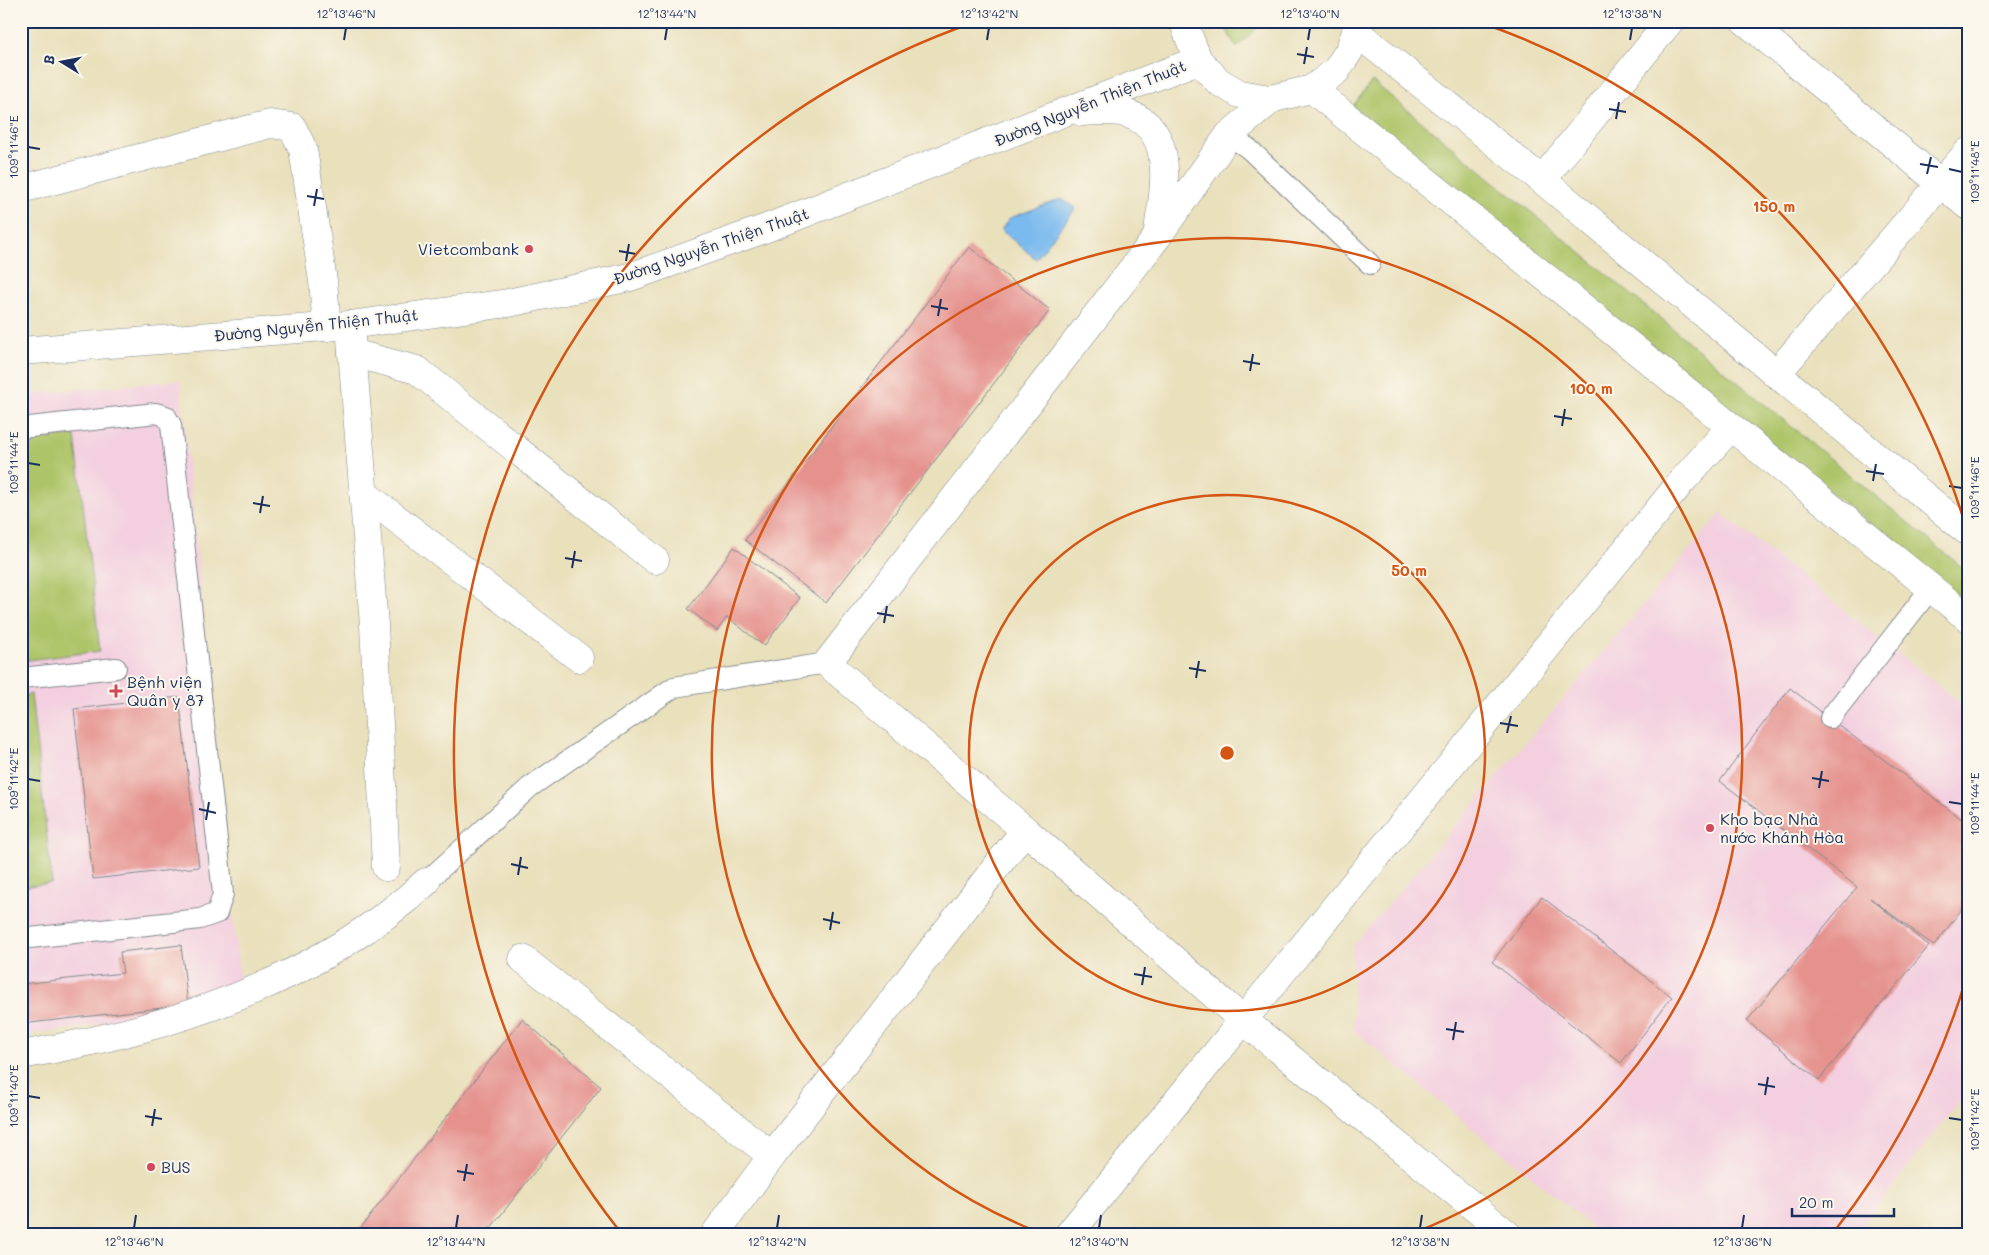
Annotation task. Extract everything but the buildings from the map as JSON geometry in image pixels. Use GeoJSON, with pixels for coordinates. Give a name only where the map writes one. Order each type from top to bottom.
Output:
{"type":"FeatureCollection","features":[{"type":"Feature","properties":{"kind":"street"},"geometry":{"type":"LineString","coordinates":[[1186,21],[1186,29],[1198,60],[1219,82],[1240,94],[1272,99],[1312,89],[1336,71],[1349,51],[1356,27],[1968,532]]}},
{"type":"Feature","properties":{"kind":"street"},"geometry":{"type":"LineString","coordinates":[[1542,180],[1670,21]]}},
{"type":"Feature","properties":{"kind":"street"},"geometry":{"type":"LineString","coordinates":[[1745,21],[1968,206]]}},
{"type":"Feature","properties":{"kind":"street","name":"Đường Nguyễn Thiện Thuật"},"geometry":{"type":"LineString","coordinates":[[21,350],[339,326],[508,303],[630,277],[764,230],[1198,60]]}},
{"type":"Feature","properties":{"kind":"street"},"geometry":{"type":"LineString","coordinates":[[1312,89],[1968,618]]}},
{"type":"Feature","properties":{"kind":"street"},"geometry":{"type":"LineString","coordinates":[[1272,99],[1229,135],[1158,237],[827,663],[1024,830],[1243,1020],[1507,1234]]}},
{"type":"Feature","properties":{"kind":"street"},"geometry":{"type":"LineString","coordinates":[[1065,113],[1107,111],[1123,113],[1141,121],[1154,133],[1161,147],[1165,166],[1158,237]]}},
{"type":"Feature","properties":{"kind":"street"},"geometry":{"type":"LineString","coordinates":[[21,190],[270,124],[292,127],[302,149],[323,281],[339,326],[352,353],[374,625],[386,867]]}},
{"type":"Feature","properties":{"kind":"street"},"geometry":{"type":"LineString","coordinates":[[1776,374],[1968,152]]}},
{"type":"Feature","properties":{"kind":"street"},"geometry":{"type":"LineString","coordinates":[[352,353],[417,370],[655,560]]}},
{"type":"Feature","properties":{"kind":"street"},"geometry":{"type":"LineString","coordinates":[[1069,1234],[1682,481],[1731,427]]}},
{"type":"Feature","properties":{"kind":"street"},"geometry":{"type":"LineString","coordinates":[[364,493],[579,658]]}},
{"type":"Feature","properties":{"kind":"street"},"geometry":{"type":"LineString","coordinates":[[715,1234],[772,1156],[1024,830]]}},
{"type":"Feature","properties":{"kind":"street"},"geometry":{"type":"LineString","coordinates":[[21,1055],[75,1046],[138,1031],[190,1015],[255,989],[317,961],[404,902],[426,882]]}},
{"type":"Feature","properties":{"kind":"street"},"geometry":{"type":"LineString","coordinates":[[523,959],[772,1156]]}},
{"type":"Feature","properties":{"kind":"lane"},"geometry":{"type":"LineString","coordinates":[[1229,135],[1250,149],[1370,264]]}},
{"type":"Feature","properties":{"kind":"lane"},"geometry":{"type":"LineString","coordinates":[[21,428],[156,413],[166,416],[170,425],[223,894],[217,913],[200,920],[21,939]]}},
{"type":"Feature","properties":{"kind":"lane"},"geometry":{"type":"LineString","coordinates":[[1830,718],[1931,588]]}},
{"type":"Feature","properties":{"kind":"lane"},"geometry":{"type":"LineString","coordinates":[[426,882],[530,787],[674,686],[827,663]]}},
{"type":"Feature","properties":{"kind":"lane"},"geometry":{"type":"LineString","coordinates":[[21,678],[116,668]]}},
{"type":"Feature","properties":{"kind":"shaded area","name":"Bệnh viện Quân y 87"},"geometry":{"type":"Polygon","coordinates":[[[180,380],[240,986],[188,1005],[71,1029],[21,1035],[21,395],[180,380]]]}},
{"type":"Feature","properties":{"kind":"shaded area","name":"Kho bạc Nhà nước Khánh Hòa"},"geometry":{"type":"Polygon","coordinates":[[[1721,513],[1968,709],[1968,1091],[1855,1234],[1601,1234],[1354,1031],[1352,947],[1721,513]]]}},
{"type":"Feature","properties":{"kind":"green space"},"geometry":{"type":"Polygon","coordinates":[[[1224,21],[1263,21],[1237,48],[1228,33],[1224,21]]]}},
{"type":"Feature","properties":{"kind":"green space"},"geometry":{"type":"Polygon","coordinates":[[[1372,81],[1968,572],[1968,603],[1353,106],[1372,81]]]}},
{"type":"Feature","properties":{"kind":"green space"},"geometry":{"type":"Polygon","coordinates":[[[75,435],[100,651],[21,661],[21,442],[75,435]]]}},
{"type":"Feature","properties":{"kind":"green space"},"geometry":{"type":"Polygon","coordinates":[[[31,694],[52,883],[21,887],[21,696],[31,694]]]}},
{"type":"Feature","properties":{"kind":"water"},"geometry":{"type":"Polygon","coordinates":[[[1061,199],[1076,208],[1036,259],[1001,230],[1010,218],[1061,199]]]}},
{"type":"Feature","properties":{"kind":"place","name":"Vietcombank"},"geometry":{"type":"Point","coordinates":[529,249]}},
{"type":"Feature","properties":{"kind":"place","name":"Bệnh viện Quân y 87"},"geometry":{"type":"Point","coordinates":[116,691]}},
{"type":"Feature","properties":{"kind":"place","name":"Kho bạc Nhà nước Khánh Hòa"},"geometry":{"type":"Point","coordinates":[1710,828]}},
{"type":"Feature","properties":{"kind":"place","name":"BUS"},"geometry":{"type":"Point","coordinates":[151,1167]}}]}
